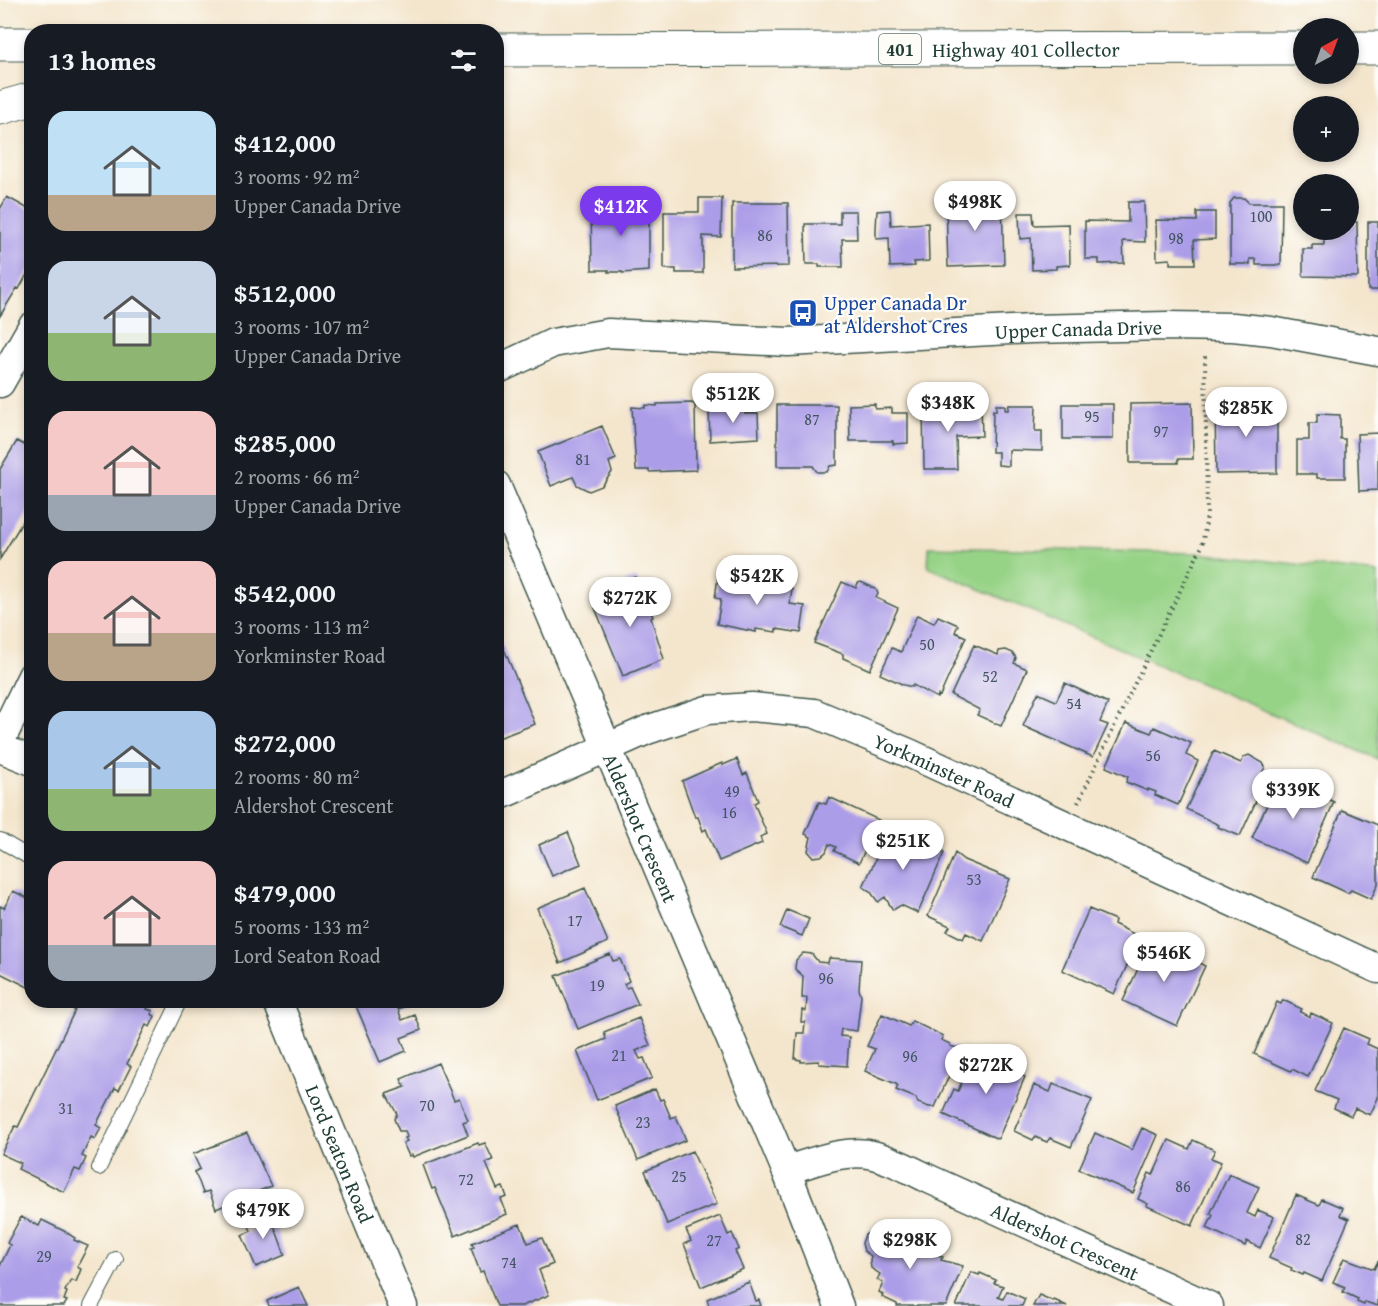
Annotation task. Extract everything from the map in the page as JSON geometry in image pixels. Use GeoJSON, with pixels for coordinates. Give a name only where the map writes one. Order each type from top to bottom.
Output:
{"type":"FeatureCollection","features":[{"type":"Feature","properties":{"kind":"highway"},"geometry":{"type":"LineString","coordinates":[[0,44],[24,44]]}},
{"type":"Feature","properties":{"kind":"highway","name":"Highway 401 Collector"},"geometry":{"type":"LineString","coordinates":[[504,50],[1293,48]]}},
{"type":"Feature","properties":{"kind":"highway"},"geometry":{"type":"LineString","coordinates":[[1359,48],[1378,48]]}},
{"type":"Feature","properties":{"kind":"highway"},"geometry":{"type":"LineString","coordinates":[[0,108],[24,101]]}},
{"type":"Feature","properties":{"kind":"street","name":"Upper Canada Drive"},"geometry":{"type":"LineString","coordinates":[[504,366],[553,343],[608,333],[788,342],[1031,329],[1233,327],[1270,331],[1378,351]]}},
{"type":"Feature","properties":{"kind":"street"},"geometry":{"type":"LineString","coordinates":[[0,383],[24,341]]}},
{"type":"Feature","properties":{"kind":"street","name":"Aldershot Crescent"},"geometry":{"type":"LineString","coordinates":[[504,504],[786,1170],[839,1306]]}},
{"type":"Feature","properties":{"kind":"street"},"geometry":{"type":"LineString","coordinates":[[0,742],[24,692]]}},
{"type":"Feature","properties":{"kind":"street","name":"Yorkminster Road"},"geometry":{"type":"LineString","coordinates":[[504,794],[647,730],[707,710],[752,707],[814,713],[911,754],[1378,969]]}},
{"type":"Feature","properties":{"kind":"street"},"geometry":{"type":"LineString","coordinates":[[0,748],[24,758]]}},
{"type":"Feature","properties":{"kind":"street","name":"Lord Seaton Road"},"geometry":{"type":"LineString","coordinates":[[280,1008],[404,1306]]}},
{"type":"Feature","properties":{"kind":"street","name":"Aldershot Crescent"},"geometry":{"type":"LineString","coordinates":[[786,1170],[853,1153],[873,1155],[900,1164],[1209,1306]]}},
{"type":"Feature","properties":{"kind":"lane"},"geometry":{"type":"LineString","coordinates":[[0,840],[24,854]]}},
{"type":"Feature","properties":{"kind":"lane"},"geometry":{"type":"LineString","coordinates":[[99,1168],[176,1008]]}},
{"type":"Feature","properties":{"kind":"lane"},"geometry":{"type":"LineString","coordinates":[[91,1306],[116,1259]]}},
{"type":"Feature","properties":{"kind":"path"},"geometry":{"type":"LineString","coordinates":[[1068,826],[1205,536],[1207,516],[1205,353]]}},
{"type":"Feature","properties":{"kind":"green space"},"geometry":{"type":"Polygon","coordinates":[[[929,547],[1197,553],[1378,573],[1378,759],[928,567],[929,547]]]}},
{"type":"Feature","properties":{"kind":"building"},"geometry":{"type":"Polygon","coordinates":[[[980,193],[980,200],[1002,200],[1004,265],[948,267],[946,202],[963,201],[963,194],[980,193]]]}},
{"type":"Feature","properties":{"kind":"building"},"geometry":{"type":"Polygon","coordinates":[[[7,197],[24,207],[24,280],[0,316],[0,209],[7,197]]]}},
{"type":"Feature","properties":{"kind":"building"},"geometry":{"type":"Polygon","coordinates":[[[699,198],[722,198],[721,237],[703,236],[703,273],[676,273],[676,269],[664,269],[664,212],[699,212],[699,198]]]}},
{"type":"Feature","properties":{"kind":"building"},"geometry":{"type":"Polygon","coordinates":[[[1234,198],[1244,198],[1249,203],[1282,203],[1281,265],[1256,265],[1256,259],[1250,259],[1250,264],[1230,264],[1230,203],[1234,198]]]}},
{"type":"Feature","properties":{"kind":"building"},"geometry":{"type":"Polygon","coordinates":[[[615,200],[644,200],[644,204],[649,204],[649,271],[622,273],[592,270],[591,204],[616,203],[615,200]]]}},
{"type":"Feature","properties":{"kind":"building"},"geometry":{"type":"Polygon","coordinates":[[[1128,202],[1144,202],[1145,242],[1123,241],[1124,263],[1099,264],[1099,259],[1085,259],[1085,221],[1128,222],[1128,202]]]}},
{"type":"Feature","properties":{"kind":"building"},"geometry":{"type":"Polygon","coordinates":[[[732,203],[788,203],[789,266],[732,267],[732,203]]]}},
{"type":"Feature","properties":{"kind":"building"},"geometry":{"type":"Polygon","coordinates":[[[890,210],[891,225],[928,223],[929,261],[914,262],[915,266],[890,267],[889,238],[876,239],[876,229],[877,211],[890,210]]]}},
{"type":"Feature","properties":{"kind":"building"},"geometry":{"type":"Polygon","coordinates":[[[840,211],[856,211],[857,239],[842,239],[843,267],[819,267],[819,264],[806,264],[805,224],[840,224],[840,211]]]}},
{"type":"Feature","properties":{"kind":"building"},"geometry":{"type":"Polygon","coordinates":[[[1197,212],[1215,212],[1215,239],[1194,240],[1195,264],[1170,264],[1170,259],[1157,260],[1156,220],[1197,221],[1197,212]]]}},
{"type":"Feature","properties":{"kind":"building"},"geometry":{"type":"Polygon","coordinates":[[[1019,213],[1033,213],[1034,225],[1069,224],[1070,265],[1056,266],[1056,269],[1032,270],[1031,238],[1020,239],[1019,213]]]}},
{"type":"Feature","properties":{"kind":"building"},"geometry":{"type":"Polygon","coordinates":[[[1368,222],[1378,222],[1378,290],[1368,290],[1368,222]]]}},
{"type":"Feature","properties":{"kind":"building"},"geometry":{"type":"Polygon","coordinates":[[[1324,240],[1357,240],[1358,277],[1303,276],[1303,249],[1312,249],[1312,245],[1324,245],[1324,240]]]}},
{"type":"Feature","properties":{"kind":"building"},"geometry":{"type":"Polygon","coordinates":[[[1241,399],[1254,399],[1254,404],[1277,404],[1277,473],[1216,474],[1215,405],[1241,404],[1241,399]]]}},
{"type":"Feature","properties":{"kind":"building"},"geometry":{"type":"Polygon","coordinates":[[[692,403],[695,405],[696,470],[649,472],[649,470],[636,470],[632,407],[645,408],[645,405],[692,403]]]}},
{"type":"Feature","properties":{"kind":"building"},"geometry":{"type":"Polygon","coordinates":[[[1192,403],[1193,459],[1178,459],[1178,463],[1130,463],[1130,404],[1192,403]]]}},
{"type":"Feature","properties":{"kind":"building"},"geometry":{"type":"Polygon","coordinates":[[[875,404],[875,409],[892,408],[892,413],[908,413],[908,443],[850,441],[849,405],[875,404]]]}},
{"type":"Feature","properties":{"kind":"building"},"geometry":{"type":"Polygon","coordinates":[[[1063,404],[1113,404],[1113,439],[1063,439],[1063,404]]]}},
{"type":"Feature","properties":{"kind":"building"},"geometry":{"type":"Polygon","coordinates":[[[777,405],[837,405],[837,465],[830,466],[827,472],[817,472],[813,466],[777,466],[777,405]]]}},
{"type":"Feature","properties":{"kind":"building"},"geometry":{"type":"Polygon","coordinates":[[[923,405],[981,405],[982,436],[956,437],[957,469],[924,469],[923,405]]]}},
{"type":"Feature","properties":{"kind":"building"},"geometry":{"type":"Polygon","coordinates":[[[996,405],[1005,405],[1005,410],[1008,410],[1009,405],[1036,405],[1035,431],[1042,431],[1042,451],[1009,450],[1009,466],[998,465],[998,452],[992,452],[993,410],[996,411],[996,405]]]}},
{"type":"Feature","properties":{"kind":"building"},"geometry":{"type":"Polygon","coordinates":[[[709,408],[744,408],[745,413],[758,413],[759,438],[710,441],[709,408]]]}},
{"type":"Feature","properties":{"kind":"building"},"geometry":{"type":"Polygon","coordinates":[[[1317,414],[1340,415],[1340,439],[1345,439],[1345,478],[1317,478],[1317,474],[1297,474],[1297,440],[1309,440],[1309,423],[1317,423],[1317,414]]]}},
{"type":"Feature","properties":{"kind":"building"},"geometry":{"type":"Polygon","coordinates":[[[602,426],[616,459],[609,462],[612,472],[602,486],[589,491],[577,485],[573,477],[551,486],[538,452],[602,426]]]}},
{"type":"Feature","properties":{"kind":"building"},"geometry":{"type":"Polygon","coordinates":[[[1378,433],[1378,490],[1359,491],[1357,434],[1378,433]]]}},
{"type":"Feature","properties":{"kind":"building"},"geometry":{"type":"Polygon","coordinates":[[[17,441],[24,445],[24,519],[0,559],[0,469],[17,441]]]}},
{"type":"Feature","properties":{"kind":"building"},"geometry":{"type":"Polygon","coordinates":[[[748,576],[761,579],[765,584],[792,588],[790,604],[805,606],[801,633],[776,629],[776,632],[756,629],[756,632],[717,624],[721,599],[715,598],[718,577],[742,581],[748,576]]]}},
{"type":"Feature","properties":{"kind":"building"},"geometry":{"type":"Polygon","coordinates":[[[636,577],[653,617],[651,618],[664,659],[623,676],[595,608],[609,599],[607,595],[627,587],[625,582],[636,577]]]}},
{"type":"Feature","properties":{"kind":"building"},"geometry":{"type":"Polygon","coordinates":[[[842,582],[856,588],[861,582],[876,589],[878,594],[876,598],[898,608],[870,670],[843,658],[843,654],[814,643],[842,582]]]}},
{"type":"Feature","properties":{"kind":"building"},"geometry":{"type":"Polygon","coordinates":[[[917,615],[934,623],[938,616],[958,625],[955,632],[966,637],[940,696],[938,695],[937,698],[913,685],[912,687],[904,685],[880,674],[892,648],[901,652],[917,615]]]}},
{"type":"Feature","properties":{"kind":"building"},"geometry":{"type":"Polygon","coordinates":[[[974,645],[998,655],[999,651],[1006,650],[1013,653],[1016,658],[1014,663],[1027,669],[1001,726],[977,715],[980,710],[951,695],[974,645]]]}},
{"type":"Feature","properties":{"kind":"building"},"geometry":{"type":"Polygon","coordinates":[[[504,649],[535,724],[504,736],[504,649]]]}},
{"type":"Feature","properties":{"kind":"building"},"geometry":{"type":"Polygon","coordinates":[[[1065,683],[1108,703],[1100,722],[1108,725],[1093,757],[1023,726],[1038,693],[1056,701],[1065,683]]]}},
{"type":"Feature","properties":{"kind":"building"},"geometry":{"type":"Polygon","coordinates":[[[1126,723],[1151,733],[1154,727],[1191,743],[1186,755],[1198,761],[1178,805],[1155,795],[1156,792],[1126,782],[1128,777],[1106,767],[1126,723]]]}},
{"type":"Feature","properties":{"kind":"building"},"geometry":{"type":"Polygon","coordinates":[[[1214,751],[1241,763],[1244,757],[1249,755],[1263,763],[1265,767],[1262,773],[1268,775],[1240,836],[1186,809],[1214,751]]]}},
{"type":"Feature","properties":{"kind":"building"},"geometry":{"type":"Polygon","coordinates":[[[737,759],[743,775],[747,773],[758,801],[754,803],[767,834],[760,837],[762,843],[719,861],[706,829],[703,831],[698,817],[695,817],[682,781],[722,763],[723,765],[737,759]]]}},
{"type":"Feature","properties":{"kind":"building"},"geometry":{"type":"Polygon","coordinates":[[[1279,778],[1296,785],[1299,784],[1334,802],[1307,863],[1252,838],[1279,778]]]}},
{"type":"Feature","properties":{"kind":"building"},"geometry":{"type":"Polygon","coordinates":[[[829,797],[879,820],[859,863],[834,851],[836,847],[829,844],[826,852],[821,856],[813,857],[808,851],[811,837],[805,834],[819,802],[826,804],[829,797]]]}},
{"type":"Feature","properties":{"kind":"building"},"geometry":{"type":"Polygon","coordinates":[[[1342,810],[1378,825],[1378,884],[1371,899],[1351,890],[1348,893],[1313,877],[1342,810]]]}},
{"type":"Feature","properties":{"kind":"building"},"geometry":{"type":"Polygon","coordinates":[[[892,823],[906,829],[905,832],[909,839],[915,835],[926,846],[923,851],[935,852],[936,849],[944,853],[918,913],[901,905],[893,910],[885,897],[878,902],[870,891],[863,887],[892,823]]]}},
{"type":"Feature","properties":{"kind":"building"},"geometry":{"type":"Polygon","coordinates":[[[568,832],[581,864],[552,876],[539,845],[568,832]]]}},
{"type":"Feature","properties":{"kind":"building"},"geometry":{"type":"Polygon","coordinates":[[[955,853],[964,860],[1010,879],[983,941],[966,933],[963,939],[947,931],[950,926],[928,916],[955,853]]]}},
{"type":"Feature","properties":{"kind":"building"},"geometry":{"type":"Polygon","coordinates":[[[585,888],[608,942],[560,963],[537,908],[585,888]]]}},
{"type":"Feature","properties":{"kind":"building"},"geometry":{"type":"Polygon","coordinates":[[[13,891],[24,896],[24,985],[0,973],[0,906],[4,908],[13,891]]]}},
{"type":"Feature","properties":{"kind":"building"},"geometry":{"type":"Polygon","coordinates":[[[1089,909],[1115,920],[1114,924],[1138,936],[1139,939],[1114,994],[1062,970],[1089,909]]]}},
{"type":"Feature","properties":{"kind":"building"},"geometry":{"type":"Polygon","coordinates":[[[787,910],[809,919],[802,936],[780,927],[787,910]]]}},
{"type":"Feature","properties":{"kind":"building"},"geometry":{"type":"Polygon","coordinates":[[[1151,941],[1170,950],[1171,948],[1205,966],[1177,1026],[1123,1001],[1151,941]]]}},
{"type":"Feature","properties":{"kind":"building"},"geometry":{"type":"Polygon","coordinates":[[[803,953],[812,954],[818,962],[828,963],[829,958],[861,960],[859,989],[861,996],[857,1031],[841,1029],[840,1036],[849,1037],[847,1066],[819,1064],[819,1061],[801,1062],[795,1059],[797,1033],[804,1033],[805,1022],[801,1022],[802,1010],[806,1011],[807,998],[802,998],[803,976],[795,969],[796,960],[803,953]]]}},
{"type":"Feature","properties":{"kind":"building"},"geometry":{"type":"Polygon","coordinates":[[[610,954],[613,961],[620,959],[629,981],[624,984],[626,988],[630,987],[638,1004],[578,1029],[556,976],[610,954]]]}},
{"type":"Feature","properties":{"kind":"building"},"geometry":{"type":"Polygon","coordinates":[[[1283,1000],[1302,1009],[1300,1012],[1310,1017],[1311,1013],[1333,1023],[1308,1077],[1254,1054],[1277,1002],[1281,1004],[1283,1000]]]}},
{"type":"Feature","properties":{"kind":"building"},"geometry":{"type":"Polygon","coordinates":[[[71,1008],[147,1008],[153,1011],[151,1014],[155,1016],[150,1027],[146,1025],[127,1064],[131,1066],[119,1090],[115,1088],[96,1125],[101,1128],[95,1139],[91,1137],[82,1156],[86,1158],[80,1171],[75,1169],[64,1192],[18,1169],[21,1163],[1,1154],[15,1126],[18,1127],[75,1010],[71,1008]]]}},
{"type":"Feature","properties":{"kind":"building"},"geometry":{"type":"Polygon","coordinates":[[[357,1008],[400,1008],[398,1009],[402,1020],[415,1015],[421,1030],[401,1038],[406,1051],[380,1062],[357,1008]]]}},
{"type":"Feature","properties":{"kind":"building"},"geometry":{"type":"Polygon","coordinates":[[[882,1014],[909,1026],[912,1021],[943,1036],[941,1040],[950,1046],[961,1049],[935,1107],[918,1103],[916,1098],[896,1090],[898,1086],[896,1084],[865,1071],[875,1049],[867,1046],[882,1014]]]}},
{"type":"Feature","properties":{"kind":"building"},"geometry":{"type":"Polygon","coordinates":[[[639,1018],[650,1045],[636,1051],[640,1059],[644,1058],[652,1078],[597,1100],[577,1051],[606,1039],[604,1032],[639,1018]]]}},
{"type":"Feature","properties":{"kind":"building"},"geometry":{"type":"Polygon","coordinates":[[[1344,1028],[1369,1039],[1367,1044],[1378,1049],[1378,1098],[1370,1115],[1355,1108],[1351,1116],[1334,1108],[1337,1100],[1315,1091],[1344,1028]]]}},
{"type":"Feature","properties":{"kind":"building"},"geometry":{"type":"Polygon","coordinates":[[[974,1054],[995,1064],[999,1055],[1020,1065],[1016,1073],[1025,1077],[998,1139],[943,1114],[954,1089],[958,1091],[974,1054]]]}},
{"type":"Feature","properties":{"kind":"building"},"geometry":{"type":"Polygon","coordinates":[[[438,1063],[454,1100],[459,1098],[468,1120],[463,1122],[468,1135],[413,1157],[409,1156],[403,1143],[407,1141],[405,1131],[399,1131],[394,1119],[397,1114],[386,1094],[405,1087],[401,1079],[438,1063]]]}},
{"type":"Feature","properties":{"kind":"building"},"geometry":{"type":"Polygon","coordinates":[[[1053,1084],[1092,1100],[1071,1147],[1050,1138],[1047,1142],[1035,1137],[1033,1140],[1014,1131],[1034,1085],[1050,1092],[1053,1084]]]}},
{"type":"Feature","properties":{"kind":"building"},"geometry":{"type":"Polygon","coordinates":[[[655,1089],[660,1100],[663,1099],[671,1118],[676,1116],[686,1140],[638,1160],[615,1106],[655,1089]]]}},
{"type":"Feature","properties":{"kind":"building"},"geometry":{"type":"Polygon","coordinates":[[[1142,1128],[1158,1135],[1133,1193],[1079,1169],[1095,1133],[1132,1150],[1142,1128]]]}},
{"type":"Feature","properties":{"kind":"building"},"geometry":{"type":"Polygon","coordinates":[[[247,1133],[271,1186],[216,1209],[209,1191],[203,1193],[194,1172],[200,1169],[193,1154],[247,1133]]]}},
{"type":"Feature","properties":{"kind":"building"},"geometry":{"type":"Polygon","coordinates":[[[1169,1140],[1189,1149],[1193,1140],[1215,1150],[1211,1158],[1221,1162],[1192,1226],[1147,1206],[1148,1204],[1138,1199],[1149,1173],[1153,1175],[1169,1140]]]}},
{"type":"Feature","properties":{"kind":"building"},"geometry":{"type":"Polygon","coordinates":[[[478,1143],[479,1145],[485,1143],[493,1160],[486,1163],[497,1189],[503,1187],[507,1197],[501,1199],[507,1214],[455,1236],[423,1165],[478,1143]]]}},
{"type":"Feature","properties":{"kind":"building"},"geometry":{"type":"Polygon","coordinates":[[[692,1151],[717,1204],[667,1224],[645,1171],[692,1151]]]}},
{"type":"Feature","properties":{"kind":"building"},"geometry":{"type":"Polygon","coordinates":[[[1229,1174],[1259,1187],[1247,1213],[1255,1217],[1258,1210],[1274,1217],[1260,1248],[1247,1241],[1245,1246],[1207,1228],[1213,1215],[1210,1214],[1229,1174]]]}},
{"type":"Feature","properties":{"kind":"building"},"geometry":{"type":"Polygon","coordinates":[[[1296,1195],[1319,1205],[1322,1199],[1343,1208],[1340,1215],[1349,1219],[1322,1281],[1291,1270],[1292,1268],[1269,1258],[1296,1195]]]}},
{"type":"Feature","properties":{"kind":"building"},"geometry":{"type":"Polygon","coordinates":[[[269,1211],[285,1255],[256,1267],[242,1235],[251,1231],[247,1221],[269,1211]]]}},
{"type":"Feature","properties":{"kind":"building"},"geometry":{"type":"Polygon","coordinates":[[[720,1216],[728,1235],[732,1233],[739,1249],[735,1251],[743,1269],[701,1287],[684,1244],[691,1241],[686,1230],[720,1216]]]}},
{"type":"Feature","properties":{"kind":"building"},"geometry":{"type":"Polygon","coordinates":[[[21,1217],[39,1226],[42,1220],[88,1246],[77,1267],[81,1269],[76,1282],[71,1280],[65,1291],[67,1292],[64,1300],[67,1301],[64,1306],[0,1306],[0,1266],[10,1245],[7,1243],[21,1217]]]}},
{"type":"Feature","properties":{"kind":"building"},"geometry":{"type":"Polygon","coordinates":[[[520,1224],[528,1243],[542,1238],[553,1264],[539,1270],[549,1295],[522,1306],[497,1306],[483,1271],[480,1272],[471,1248],[474,1247],[472,1243],[520,1224]]]}},
{"type":"Feature","properties":{"kind":"building"},"geometry":{"type":"Polygon","coordinates":[[[873,1230],[892,1234],[894,1231],[907,1237],[907,1241],[910,1235],[924,1241],[921,1247],[924,1245],[938,1251],[936,1254],[943,1257],[941,1260],[963,1266],[946,1306],[897,1306],[882,1297],[883,1295],[879,1292],[883,1283],[877,1280],[880,1274],[871,1268],[871,1256],[864,1251],[862,1243],[865,1235],[873,1230]]]}},
{"type":"Feature","properties":{"kind":"building"},"geometry":{"type":"Polygon","coordinates":[[[1344,1258],[1374,1269],[1378,1261],[1378,1306],[1357,1302],[1358,1299],[1343,1292],[1345,1287],[1333,1282],[1344,1258]]]}},
{"type":"Feature","properties":{"kind":"building"},"geometry":{"type":"Polygon","coordinates":[[[971,1272],[996,1280],[994,1283],[1003,1286],[998,1297],[1003,1299],[1007,1291],[1025,1299],[1022,1306],[956,1306],[971,1272]]]}},
{"type":"Feature","properties":{"kind":"building"},"geometry":{"type":"Polygon","coordinates":[[[749,1282],[756,1301],[759,1300],[761,1306],[709,1306],[707,1299],[749,1282]]]}},
{"type":"Feature","properties":{"kind":"building"},"geometry":{"type":"Polygon","coordinates":[[[299,1287],[308,1306],[269,1306],[267,1301],[299,1287]]]}},
{"type":"Feature","properties":{"kind":"building"},"geometry":{"type":"Polygon","coordinates":[[[1039,1295],[1054,1300],[1067,1306],[1033,1306],[1039,1295]]]}},
{"type":"Feature","properties":{"kind":"place","name":"Upper Canada Dr at Aldershot Cres"},"geometry":{"type":"Point","coordinates":[803,313]}}]}
